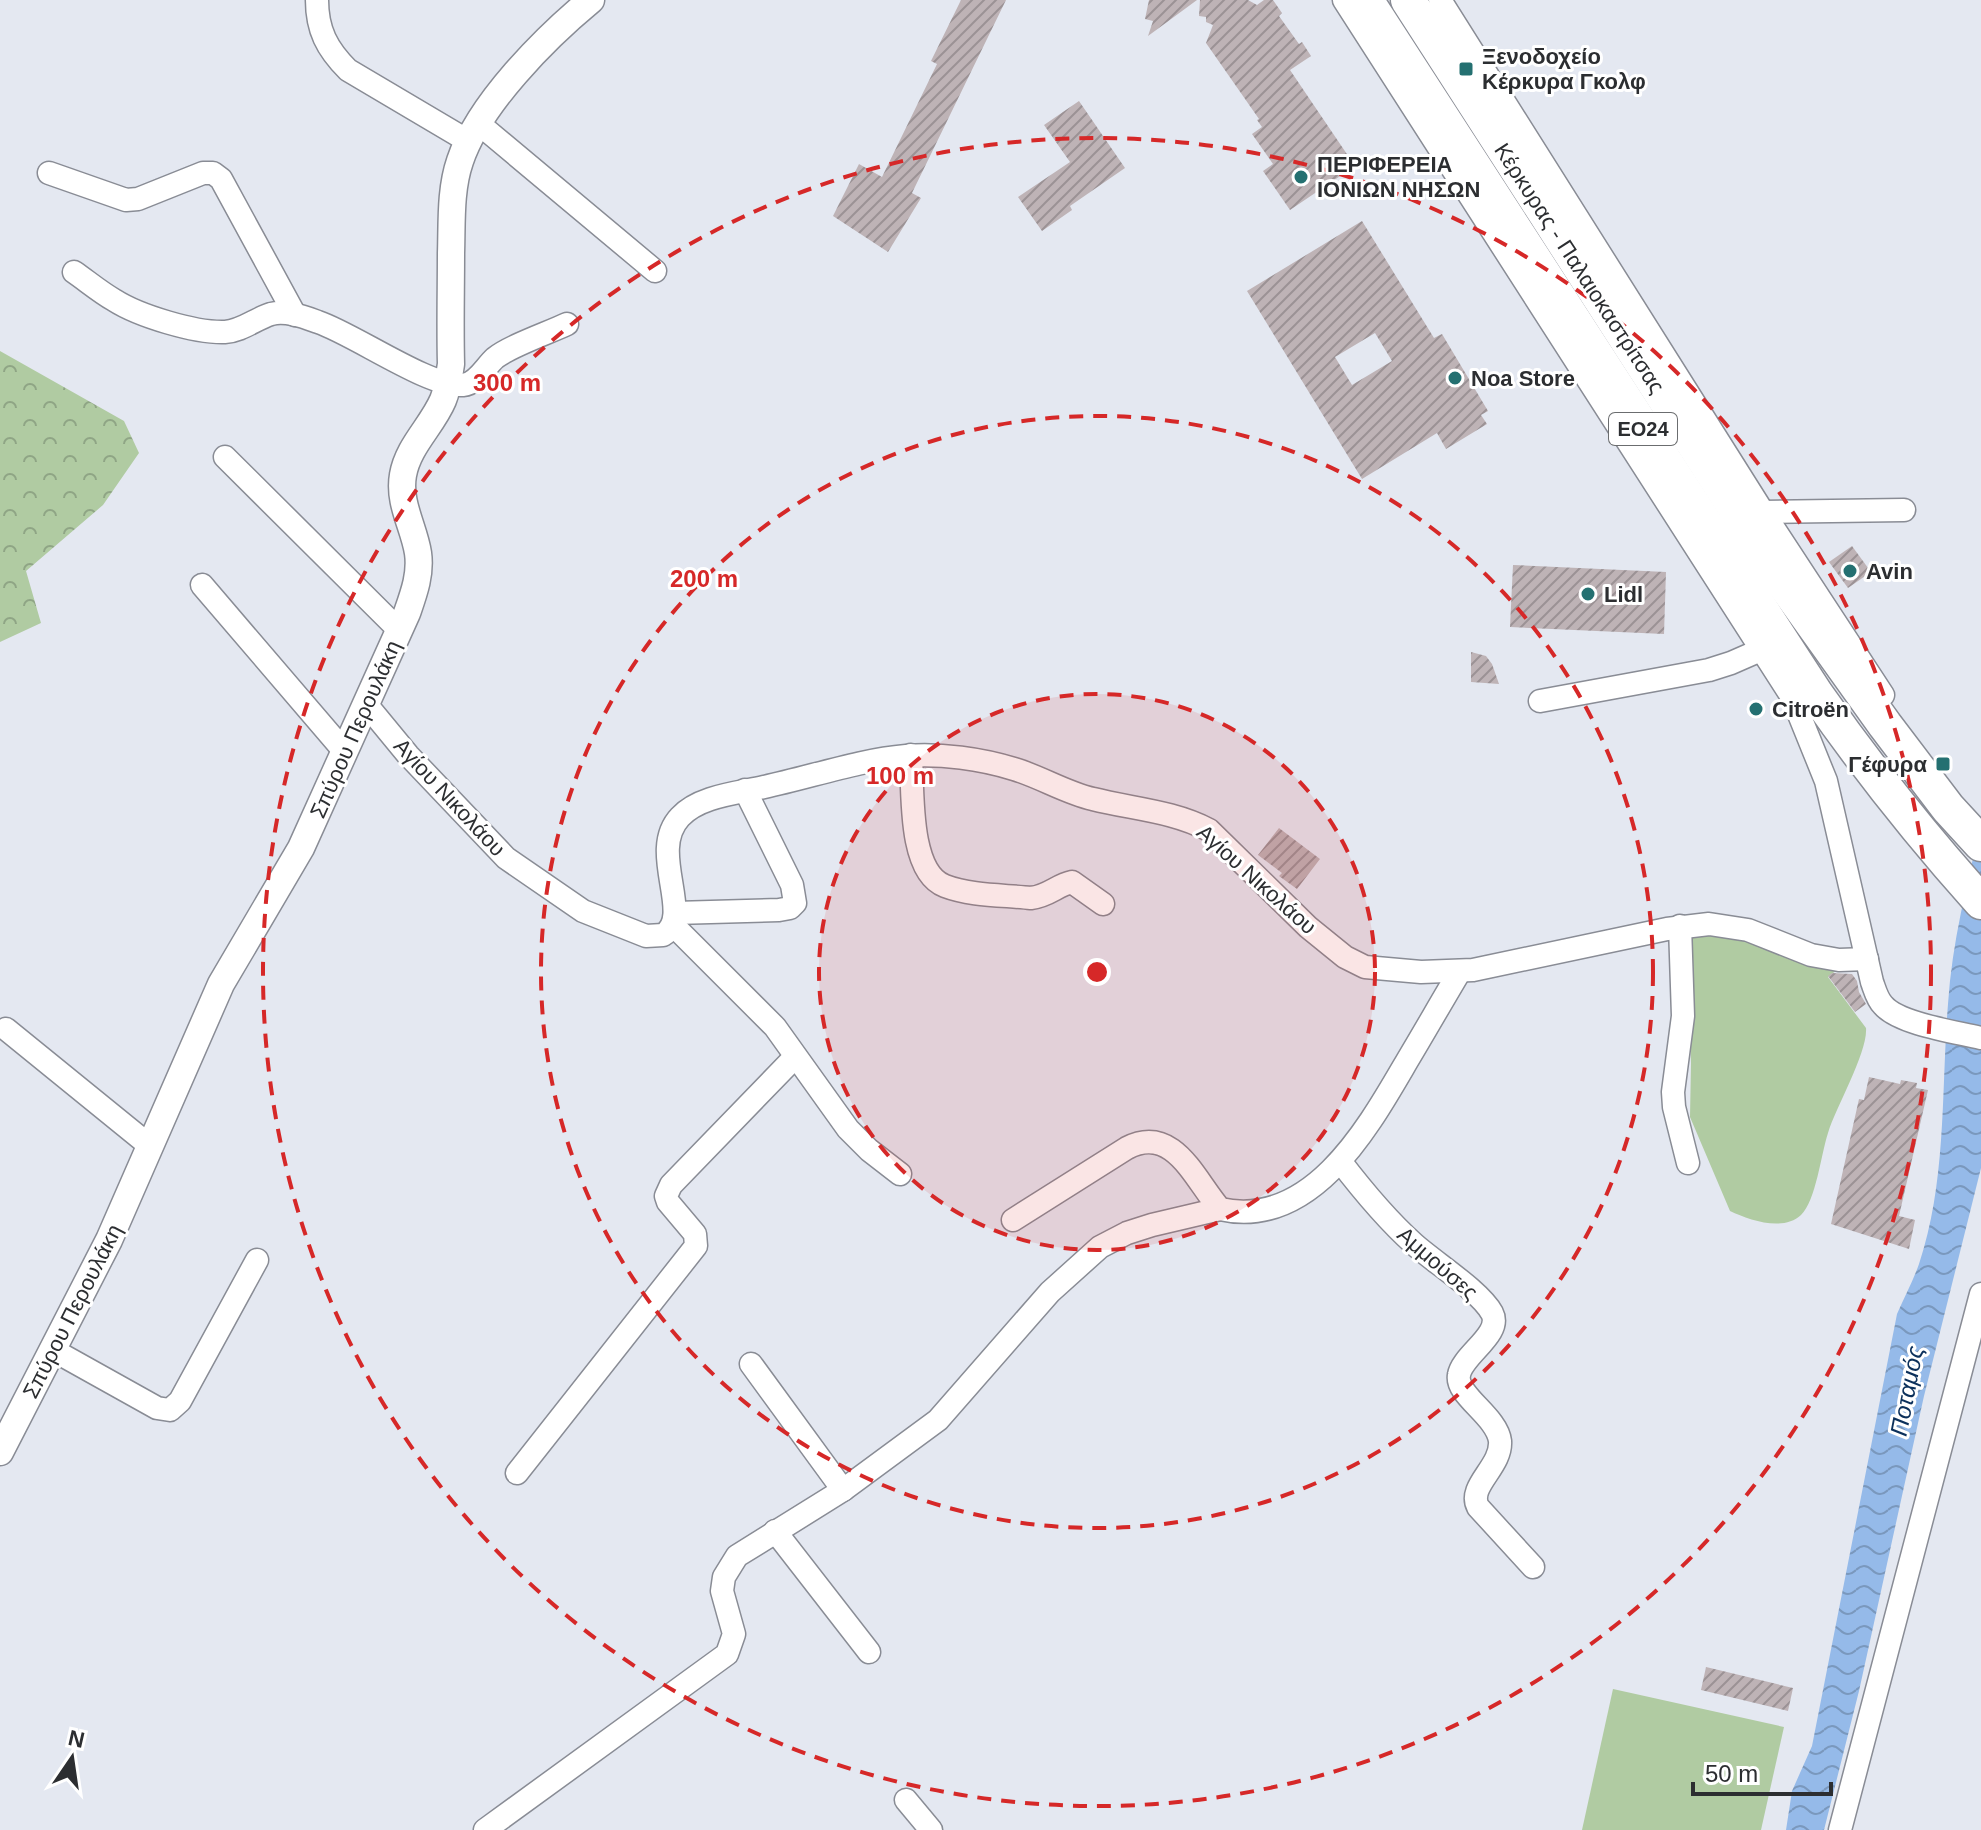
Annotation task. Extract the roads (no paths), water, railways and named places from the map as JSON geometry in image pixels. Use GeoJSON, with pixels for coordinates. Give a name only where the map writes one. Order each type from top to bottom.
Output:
{"type":"FeatureCollection","features":[{"type":"Feature","properties":{"kind":"main road","name":"Κέρκυρας - Παλαιοκαστρίτσας"},"geometry":{"type":"LineString","coordinates":[[1366,0],[1771,644],[1933,849],[1981,902]]}},
{"type":"Feature","properties":{"kind":"main road","name":"Κέρκυρας - Παλαιοκαστρίτσας"},"geometry":{"type":"LineString","coordinates":[[1408,0],[1782,581],[1948,808],[1981,844]]}},
{"type":"Feature","properties":{"kind":"main road"},"geometry":{"type":"LineString","coordinates":[[1468,93],[1507,107]]}},
{"type":"Feature","properties":{"kind":"main road"},"geometry":{"type":"LineString","coordinates":[[1523,179],[1526,137]]}},
{"type":"Feature","properties":{"kind":"main road"},"geometry":{"type":"LineString","coordinates":[[1771,644],[1824,640]]}},
{"type":"Feature","properties":{"kind":"street"},"geometry":{"type":"LineString","coordinates":[[317,0],[322,34],[332,54],[348,70],[473,132],[655,271]]}},
{"type":"Feature","properties":{"kind":"street","name":"Σπύρου Περουλάκη"},"geometry":{"type":"LineString","coordinates":[[0,1452],[109,1240],[221,984],[288,873],[418,584],[418,553],[402,494],[403,475],[411,452],[442,402],[448,384],[454,186],[473,132],[526,63],[591,0]]}},
{"type":"Feature","properties":{"kind":"street"},"geometry":{"type":"LineString","coordinates":[[1344,0],[1771,644],[1826,781],[1877,996],[1884,1006],[1903,1018],[1981,1038]]}},
{"type":"Feature","properties":{"kind":"street"},"geometry":{"type":"LineString","coordinates":[[1440,0],[1763,512],[1898,718],[1926,778]]}},
{"type":"Feature","properties":{"kind":"street"},"geometry":{"type":"LineString","coordinates":[[49,173],[126,200],[138,199],[203,173],[213,173],[221,179],[295,315]]}},
{"type":"Feature","properties":{"kind":"street"},"geometry":{"type":"LineString","coordinates":[[74,272],[125,306],[208,331],[240,329],[270,314],[295,315],[340,330],[387,357],[448,384],[469,384],[503,353],[567,324]]}},
{"type":"Feature","properties":{"kind":"street"},"geometry":{"type":"LineString","coordinates":[[225,457],[399,630]]}},
{"type":"Feature","properties":{"kind":"street"},"geometry":{"type":"LineString","coordinates":[[1763,512],[1904,510]]}},
{"type":"Feature","properties":{"kind":"street"},"geometry":{"type":"LineString","coordinates":[[202,585],[345,752]]}},
{"type":"Feature","properties":{"kind":"street"},"geometry":{"type":"LineString","coordinates":[[1540,701],[1709,670],[1771,644]]}},
{"type":"Feature","properties":{"kind":"street","name":"Αγίου Νικολάου"},"geometry":{"type":"LineString","coordinates":[[366,704],[488,842],[551,891],[583,911],[646,936],[663,935],[674,919],[666,854],[668,839],[683,813],[745,790],[911,755],[1014,769],[1090,799],[1174,814],[1190,820],[1209,830],[1308,927],[1356,963],[1400,971],[1460,971],[1680,926],[1709,924],[1732,926],[1811,955],[1839,960],[1867,959]]}},
{"type":"Feature","properties":{"kind":"street"},"geometry":{"type":"LineString","coordinates":[[911,755],[918,854],[927,872],[942,885],[1031,898],[1046,896],[1065,883],[1072,882],[1103,904]]}},
{"type":"Feature","properties":{"kind":"street"},"geometry":{"type":"LineString","coordinates":[[674,919],[779,910],[790,908],[795,903],[792,885],[745,790]]}},
{"type":"Feature","properties":{"kind":"street"},"geometry":{"type":"LineString","coordinates":[[674,919],[775,1027],[848,1129],[900,1174]]}},
{"type":"Feature","properties":{"kind":"street"},"geometry":{"type":"LineString","coordinates":[[1680,926],[1683,1016],[1673,1092],[1688,1163]]}},
{"type":"Feature","properties":{"kind":"street"},"geometry":{"type":"LineString","coordinates":[[485,1830],[727,1654],[734,1634],[722,1591],[724,1577],[737,1556],[843,1490],[938,1420],[1050,1292],[1100,1247],[1152,1225],[1220,1209],[1247,1212],[1275,1207],[1300,1197],[1340,1161],[1369,1126],[1460,971]]}},
{"type":"Feature","properties":{"kind":"street"},"geometry":{"type":"LineString","coordinates":[[6,1029],[150,1146]]}},
{"type":"Feature","properties":{"kind":"street"},"geometry":{"type":"LineString","coordinates":[[517,1473],[696,1246],[695,1234],[668,1202],[666,1196],[671,1185],[795,1057]]}},
{"type":"Feature","properties":{"kind":"street"},"geometry":{"type":"LineString","coordinates":[[1013,1220],[1127,1148],[1150,1140],[1162,1142],[1175,1151],[1220,1209]]}},
{"type":"Feature","properties":{"kind":"street","name":"Αμμούσες"},"geometry":{"type":"LineString","coordinates":[[1340,1161],[1388,1220],[1479,1297],[1492,1313],[1491,1331],[1462,1367],[1458,1378],[1463,1389],[1489,1418],[1500,1440],[1494,1467],[1474,1498],[1478,1507],[1533,1567]]}},
{"type":"Feature","properties":{"kind":"street"},"geometry":{"type":"LineString","coordinates":[[53,1350],[157,1408],[170,1410],[180,1401],[257,1260]]}},
{"type":"Feature","properties":{"kind":"street"},"geometry":{"type":"LineString","coordinates":[[1840,1830],[1981,1294]]}},
{"type":"Feature","properties":{"kind":"street"},"geometry":{"type":"LineString","coordinates":[[751,1364],[843,1490]]}},
{"type":"Feature","properties":{"kind":"street"},"geometry":{"type":"LineString","coordinates":[[775,1531],[869,1652]]}},
{"type":"Feature","properties":{"kind":"street"},"geometry":{"type":"LineString","coordinates":[[906,1800],[931,1830]]}},
{"type":"Feature","properties":{"kind":"water","name":"Ποταμός"},"geometry":{"type":"Polygon","coordinates":[[[1981,825],[1981,1168],[1924,1396],[1859,1691],[1824,1830],[1786,1830],[1792,1791],[1812,1746],[1897,1314],[1919,1264],[1928,1232],[1939,1168],[1950,981],[1981,825]]]}},
{"type":"Feature","properties":{"kind":"place","name":"Ξενοδοχείο Κέρκυρα Γκολφ"},"geometry":{"type":"Point","coordinates":[1466,69]}},
{"type":"Feature","properties":{"kind":"place","name":"ΠΕΡΙΦΕΡΕΙΑ ΙΟΝΙΩΝ ΝΗΣΩΝ"},"geometry":{"type":"Point","coordinates":[1301,177]}},
{"type":"Feature","properties":{"kind":"place","name":"Noa Store"},"geometry":{"type":"Point","coordinates":[1455,378]}},
{"type":"Feature","properties":{"kind":"place","name":"Avin"},"geometry":{"type":"Point","coordinates":[1850,571]}},
{"type":"Feature","properties":{"kind":"place","name":"Lidl"},"geometry":{"type":"Point","coordinates":[1588,594]}},
{"type":"Feature","properties":{"kind":"place","name":"Citroën"},"geometry":{"type":"Point","coordinates":[1756,709]}},
{"type":"Feature","properties":{"kind":"place","name":"Γέφυρα"},"geometry":{"type":"Point","coordinates":[1943,764]}}]}
